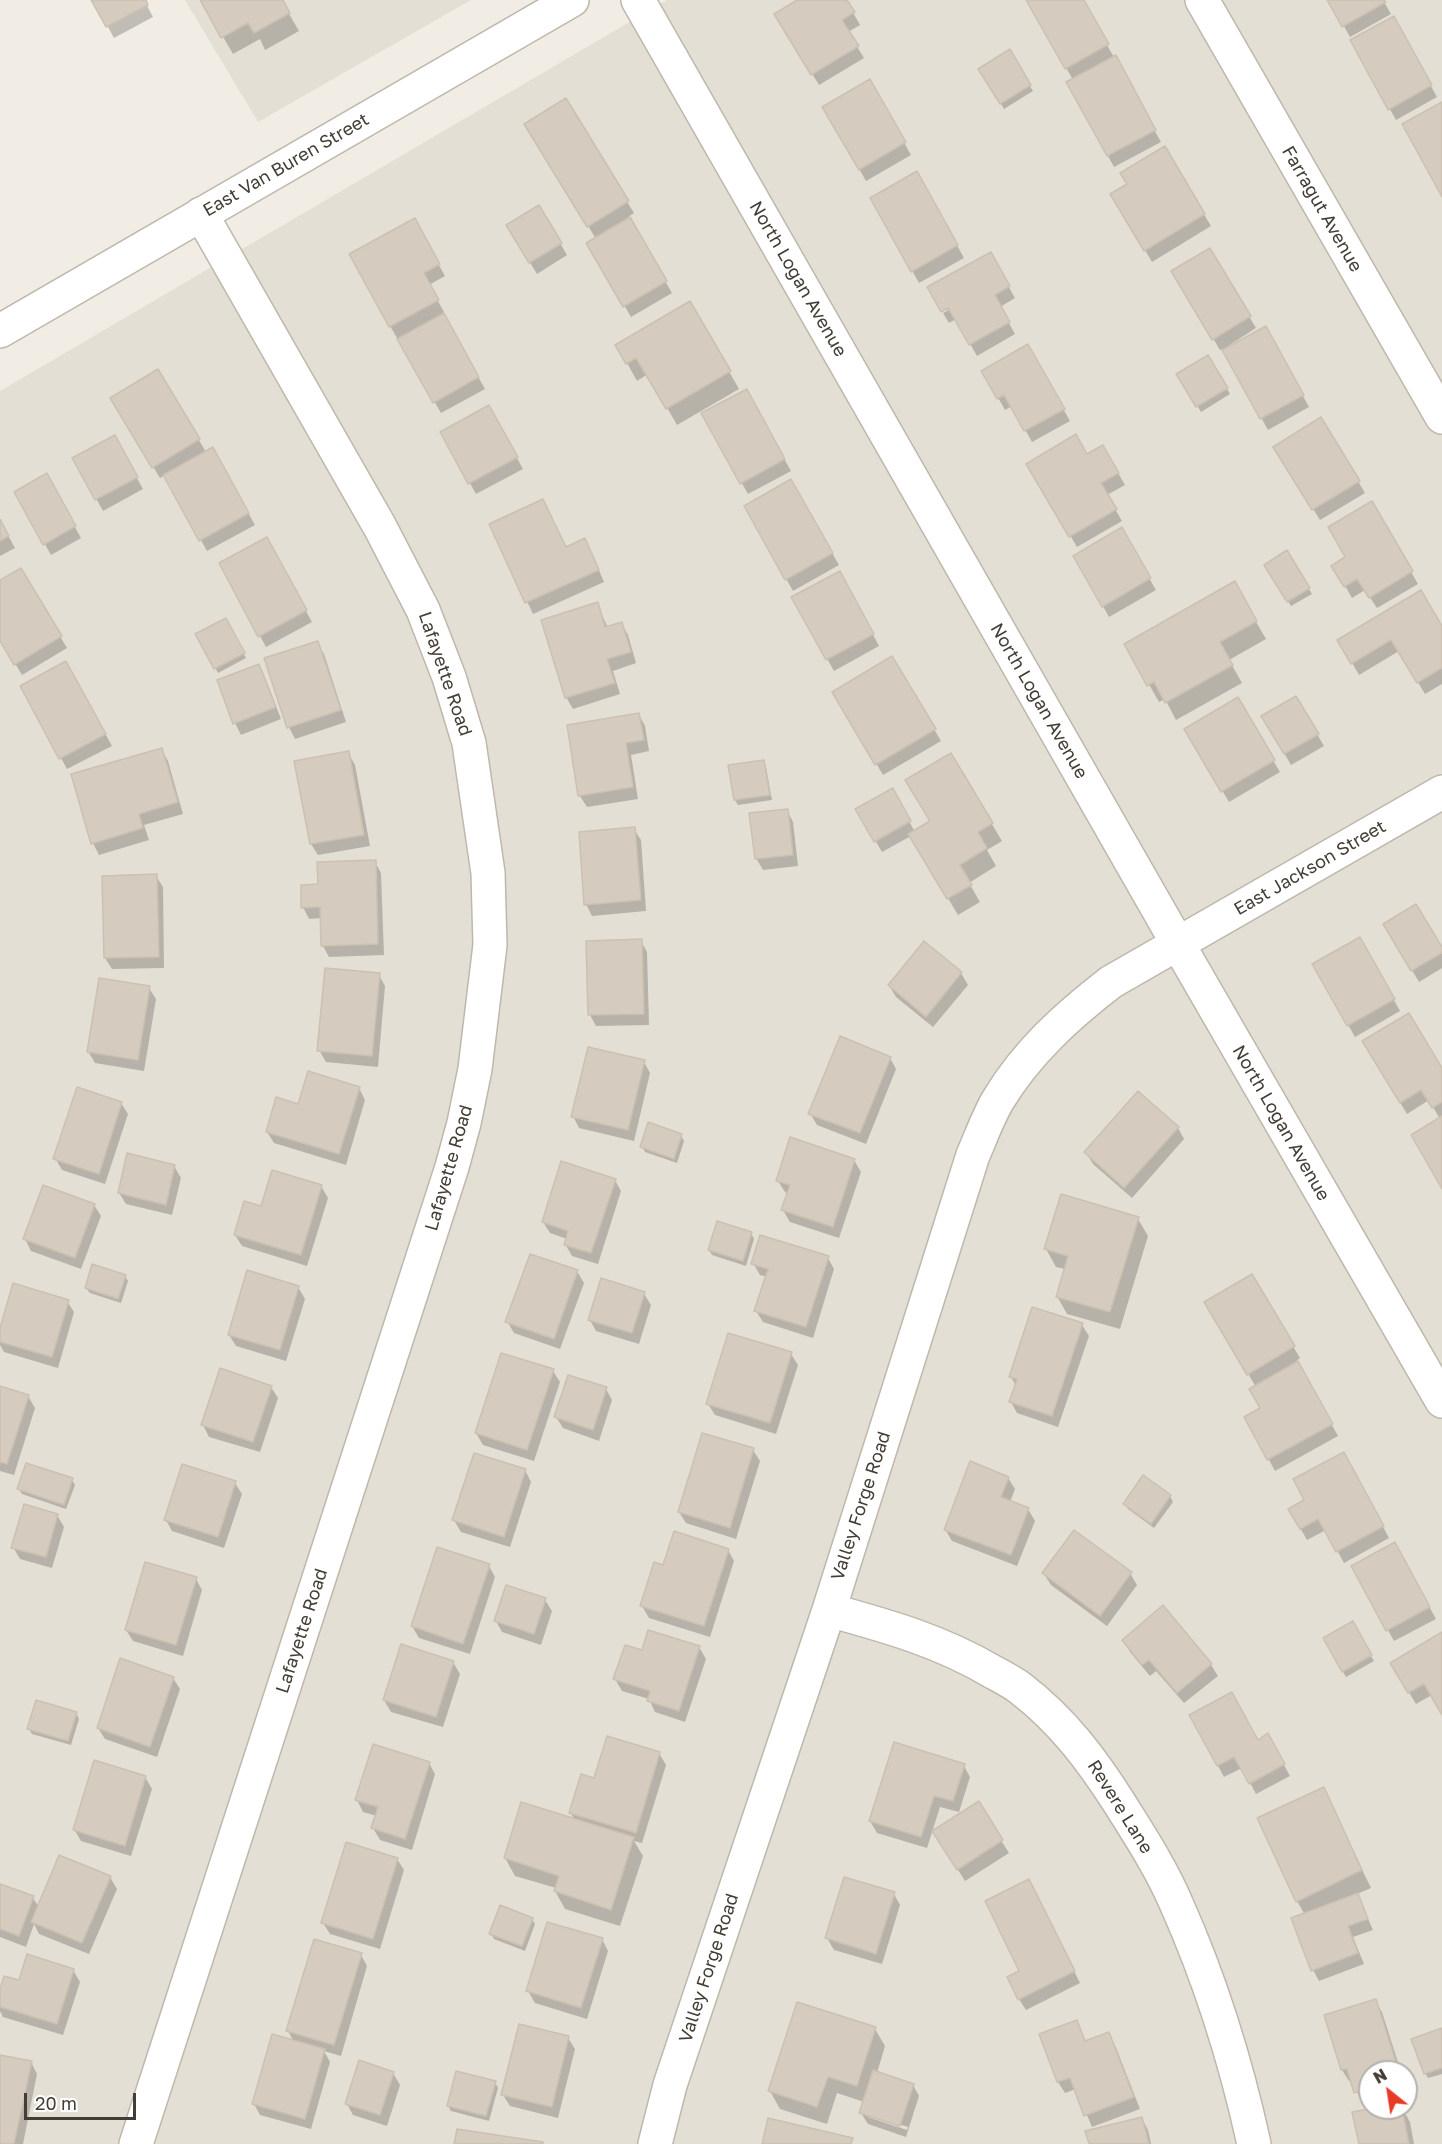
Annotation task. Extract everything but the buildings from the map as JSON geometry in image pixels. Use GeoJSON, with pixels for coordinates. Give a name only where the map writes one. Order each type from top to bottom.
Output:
{"type":"FeatureCollection","features":[{"type":"Feature","properties":{"kind":"street","name":"East Van Buren Street"},"geometry":{"type":"LineString","coordinates":[[0,331],[572,0]]}},
{"type":"Feature","properties":{"kind":"street","name":"North Logan Avenue"},"geometry":{"type":"LineString","coordinates":[[638,0],[1442,1401]]}},
{"type":"Feature","properties":{"kind":"street","name":"Farragut Avenue"},"geometry":{"type":"LineString","coordinates":[[1202,0],[1442,417]]}},
{"type":"Feature","properties":{"kind":"street","name":"Lafayette Road"},"geometry":{"type":"LineString","coordinates":[[136,2144],[452,1167],[475,1069],[490,945],[488,873],[469,743],[449,677],[423,610],[380,527],[201,214]]}},
{"type":"Feature","properties":{"kind":"street","name":"East Jackson Street"},"geometry":{"type":"LineString","coordinates":[[1178,944],[1442,792]]}},
{"type":"Feature","properties":{"kind":"street","name":"Valley Forge Road"},"geometry":{"type":"LineString","coordinates":[[655,2144],[670,2085],[829,1610],[973,1155],[997,1102],[1028,1056],[1071,1013],[1111,982],[1178,944]]}},
{"type":"Feature","properties":{"kind":"street","name":"Revere Lane"},"geometry":{"type":"LineString","coordinates":[[829,1610],[910,1633],[966,1656],[1019,1688],[1059,1722],[1092,1760],[1143,1839],[1176,1901],[1206,1977],[1232,2059],[1254,2144]]}},
{"type":"Feature","properties":{"kind":"shaded area"},"geometry":{"type":"Polygon","coordinates":[[[185,0],[471,0],[258,122],[185,0]]]}},
{"type":"Feature","properties":{"kind":"shaded area"},"geometry":{"type":"Polygon","coordinates":[[[667,0],[1442,0],[1442,2144],[0,2144],[0,391],[667,0]]]}}]}
